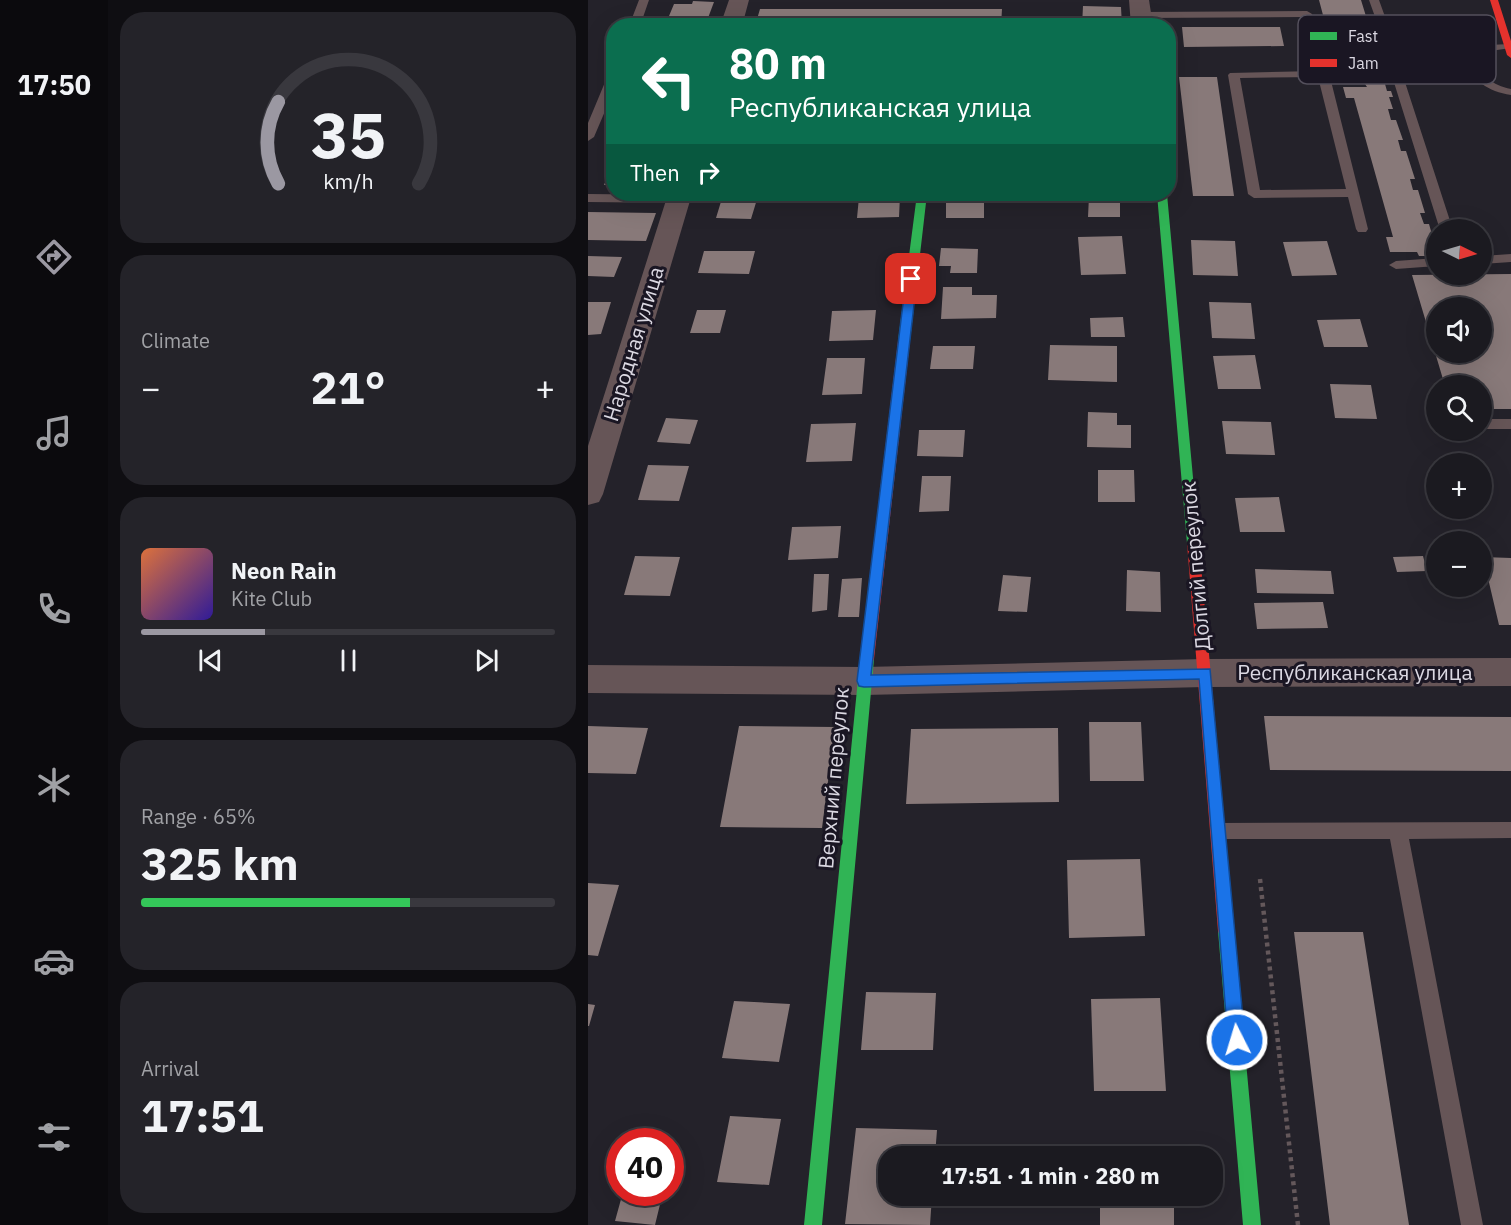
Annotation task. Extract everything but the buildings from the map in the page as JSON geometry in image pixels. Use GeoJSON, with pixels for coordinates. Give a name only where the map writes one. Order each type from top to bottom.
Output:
{"type":"FeatureCollection","features":[{"type":"Feature","properties":{"kind":"street"},"geometry":{"type":"LineString","coordinates":[[733,18],[739,0]]}},
{"type":"Feature","properties":{"kind":"street"},"geometry":{"type":"LineString","coordinates":[[1494,0],[1509,50]]}},
{"type":"Feature","properties":{"kind":"street","name":"Народная улица"},"geometry":{"type":"LineString","coordinates":[[588,494],[677,201]]}},
{"type":"Feature","properties":{"kind":"street","name":"Верхний переулок"},"geometry":{"type":"LineString","coordinates":[[813,1225],[864,681],[921,201]]}},
{"type":"Feature","properties":{"kind":"street","name":"Долгий переулок"},"geometry":{"type":"LineString","coordinates":[[1163,201],[1252,1225]]}},
{"type":"Feature","properties":{"kind":"street","name":"Республиканская улица"},"geometry":{"type":"LineString","coordinates":[[588,679],[864,681],[1205,673],[1511,672]]}},
{"type":"Feature","properties":{"kind":"lane"},"geometry":{"type":"LineString","coordinates":[[637,18],[644,0]]}},
{"type":"Feature","properties":{"kind":"lane"},"geometry":{"type":"LineString","coordinates":[[1140,13],[1307,14],[1304,0]]}},
{"type":"Feature","properties":{"kind":"lane"},"geometry":{"type":"LineString","coordinates":[[1374,0],[1379,15]]}},
{"type":"Feature","properties":{"kind":"lane"},"geometry":{"type":"LineString","coordinates":[[1298,74],[1234,75],[1254,194],[1351,194]]}},
{"type":"Feature","properties":{"kind":"lane"},"geometry":{"type":"LineString","coordinates":[[1325,84],[1351,194],[1362,229]]}},
{"type":"Feature","properties":{"kind":"lane"},"geometry":{"type":"LineString","coordinates":[[1400,84],[1444,219]]}},
{"type":"Feature","properties":{"kind":"lane"},"geometry":{"type":"LineString","coordinates":[[1485,84],[1511,92]]}},
{"type":"Feature","properties":{"kind":"lane"},"geometry":{"type":"LineString","coordinates":[[588,137],[606,94]]}},
{"type":"Feature","properties":{"kind":"lane"},"geometry":{"type":"LineString","coordinates":[[588,198],[606,198]]}},
{"type":"Feature","properties":{"kind":"lane"},"geometry":{"type":"LineString","coordinates":[[1492,259],[1511,258]]}},
{"type":"Feature","properties":{"kind":"lane"},"geometry":{"type":"LineString","coordinates":[[1396,265],[1426,263]]}},
{"type":"Feature","properties":{"kind":"lane"},"geometry":{"type":"LineString","coordinates":[[1492,424],[1511,424]]}},
{"type":"Feature","properties":{"kind":"lane"},"geometry":{"type":"LineString","coordinates":[[1398,830],[1472,1225]]}},
{"type":"Feature","properties":{"kind":"lane"},"geometry":{"type":"LineString","coordinates":[[1219,831],[1511,830]]}},
{"type":"Feature","properties":{"kind":"path"},"geometry":{"type":"LineString","coordinates":[[1255,830],[1298,1225]]}},
{"type":"Feature","properties":{"kind":"traffic: fast"},"geometry":{"type":"LineString","coordinates":[[904,341],[921,201]]}},
{"type":"Feature","properties":{"kind":"traffic: fast"},"geometry":{"type":"LineString","coordinates":[[1163,201],[1193,543]]}},
{"type":"Feature","properties":{"kind":"traffic: fast"},"geometry":{"type":"LineString","coordinates":[[813,1225],[867,659]]}},
{"type":"Feature","properties":{"kind":"traffic: fast"},"geometry":{"type":"LineString","coordinates":[[1226,931],[1252,1225]]}},
{"type":"Feature","properties":{"kind":"traffic: jam"},"geometry":{"type":"LineString","coordinates":[[1494,0],[1511,55]]}},
{"type":"Feature","properties":{"kind":"traffic: jam"},"geometry":{"type":"LineString","coordinates":[[867,659],[904,341]]}},
{"type":"Feature","properties":{"kind":"traffic: jam"},"geometry":{"type":"LineString","coordinates":[[1193,543],[1226,931]]}},
{"type":"Feature","properties":{"kind":"route"},"geometry":{"type":"LineString","coordinates":[[911,279],[864,681],[1205,673],[1237,1040]]}}]}
